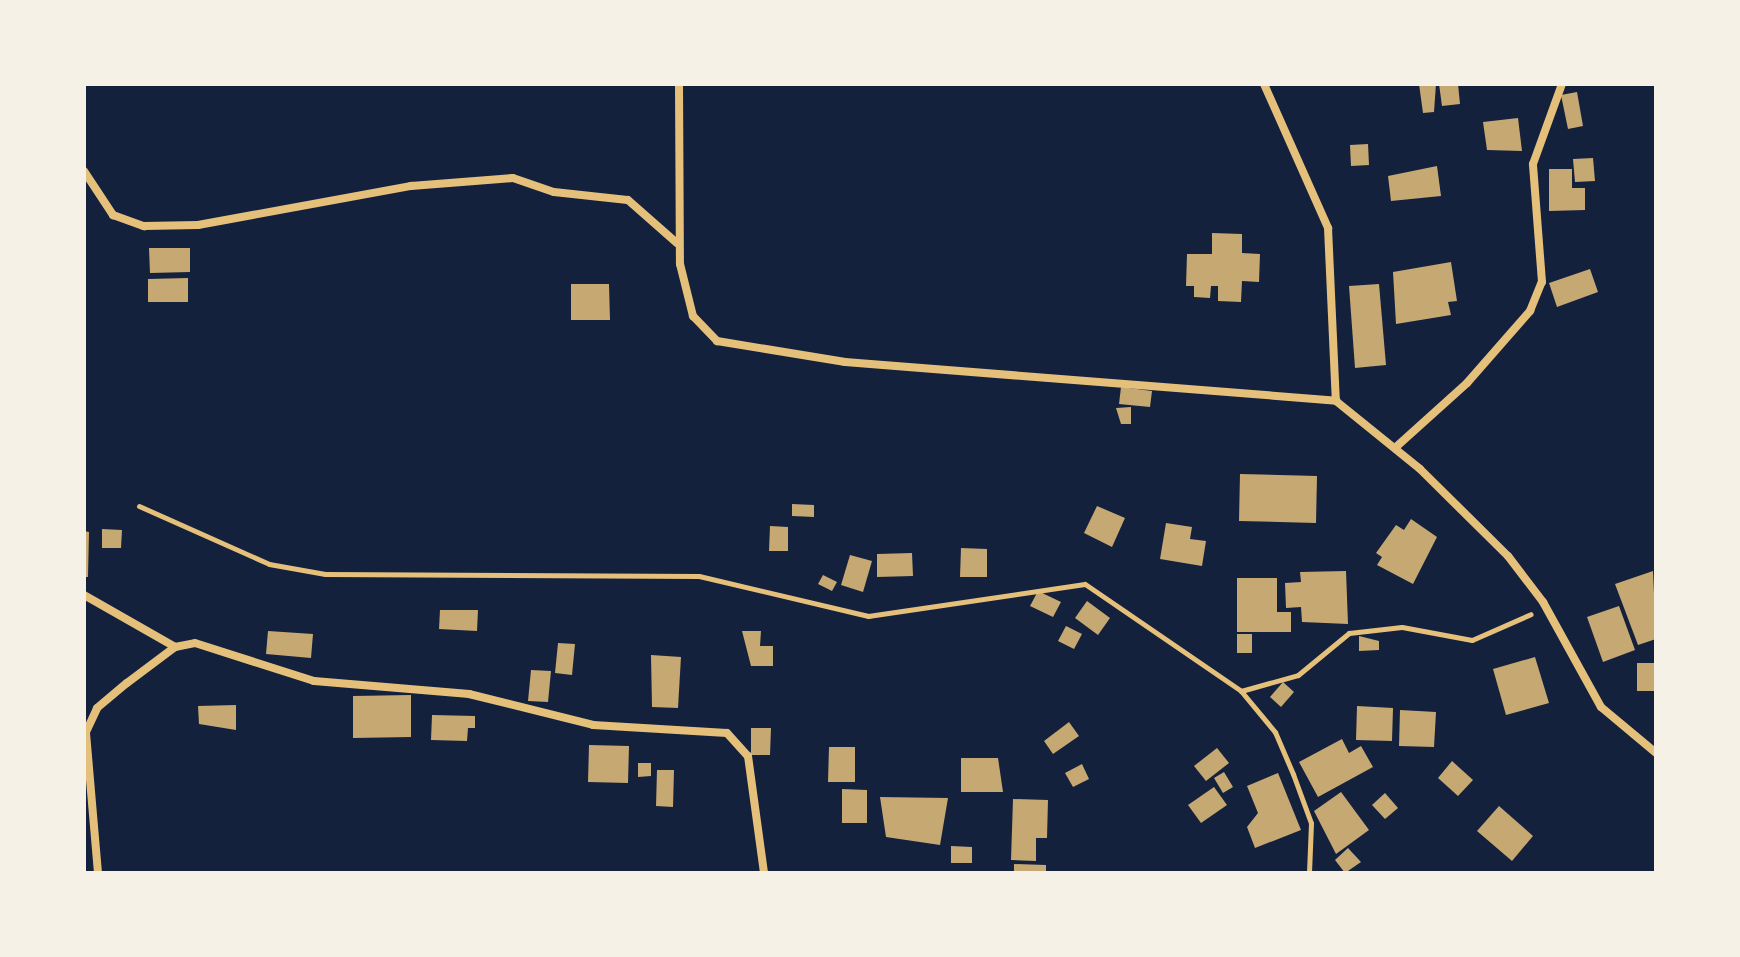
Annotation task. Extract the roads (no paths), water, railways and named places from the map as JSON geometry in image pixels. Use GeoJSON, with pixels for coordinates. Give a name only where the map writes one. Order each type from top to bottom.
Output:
{"type":"FeatureCollection","features":[{"type":"Feature","properties":{"kind":"street"},"geometry":{"type":"LineString","coordinates":[[679,84],[677,244],[693,316],[717,341],[753,350],[1336,401],[1396,447],[1508,556],[1543,602],[1601,707],[1656,753]]}},
{"type":"Feature","properties":{"kind":"street"},"geometry":{"type":"LineString","coordinates":[[1264,84],[1328,228],[1336,401]]}},
{"type":"Feature","properties":{"kind":"street"},"geometry":{"type":"LineString","coordinates":[[1396,447],[1467,383],[1530,311],[1542,282],[1533,164],[1562,84]]}},
{"type":"Feature","properties":{"kind":"street"},"geometry":{"type":"LineString","coordinates":[[84,171],[113,215],[144,226],[513,178],[554,192],[628,200],[677,244]]}},
{"type":"Feature","properties":{"kind":"street"},"geometry":{"type":"LineString","coordinates":[[84,595],[175,647],[207,645],[314,681],[469,694],[593,725],[727,733],[748,756],[764,873]]}},
{"type":"Feature","properties":{"kind":"street"},"geometry":{"type":"LineString","coordinates":[[98,873],[86,732],[97,708],[175,647]]}}]}
